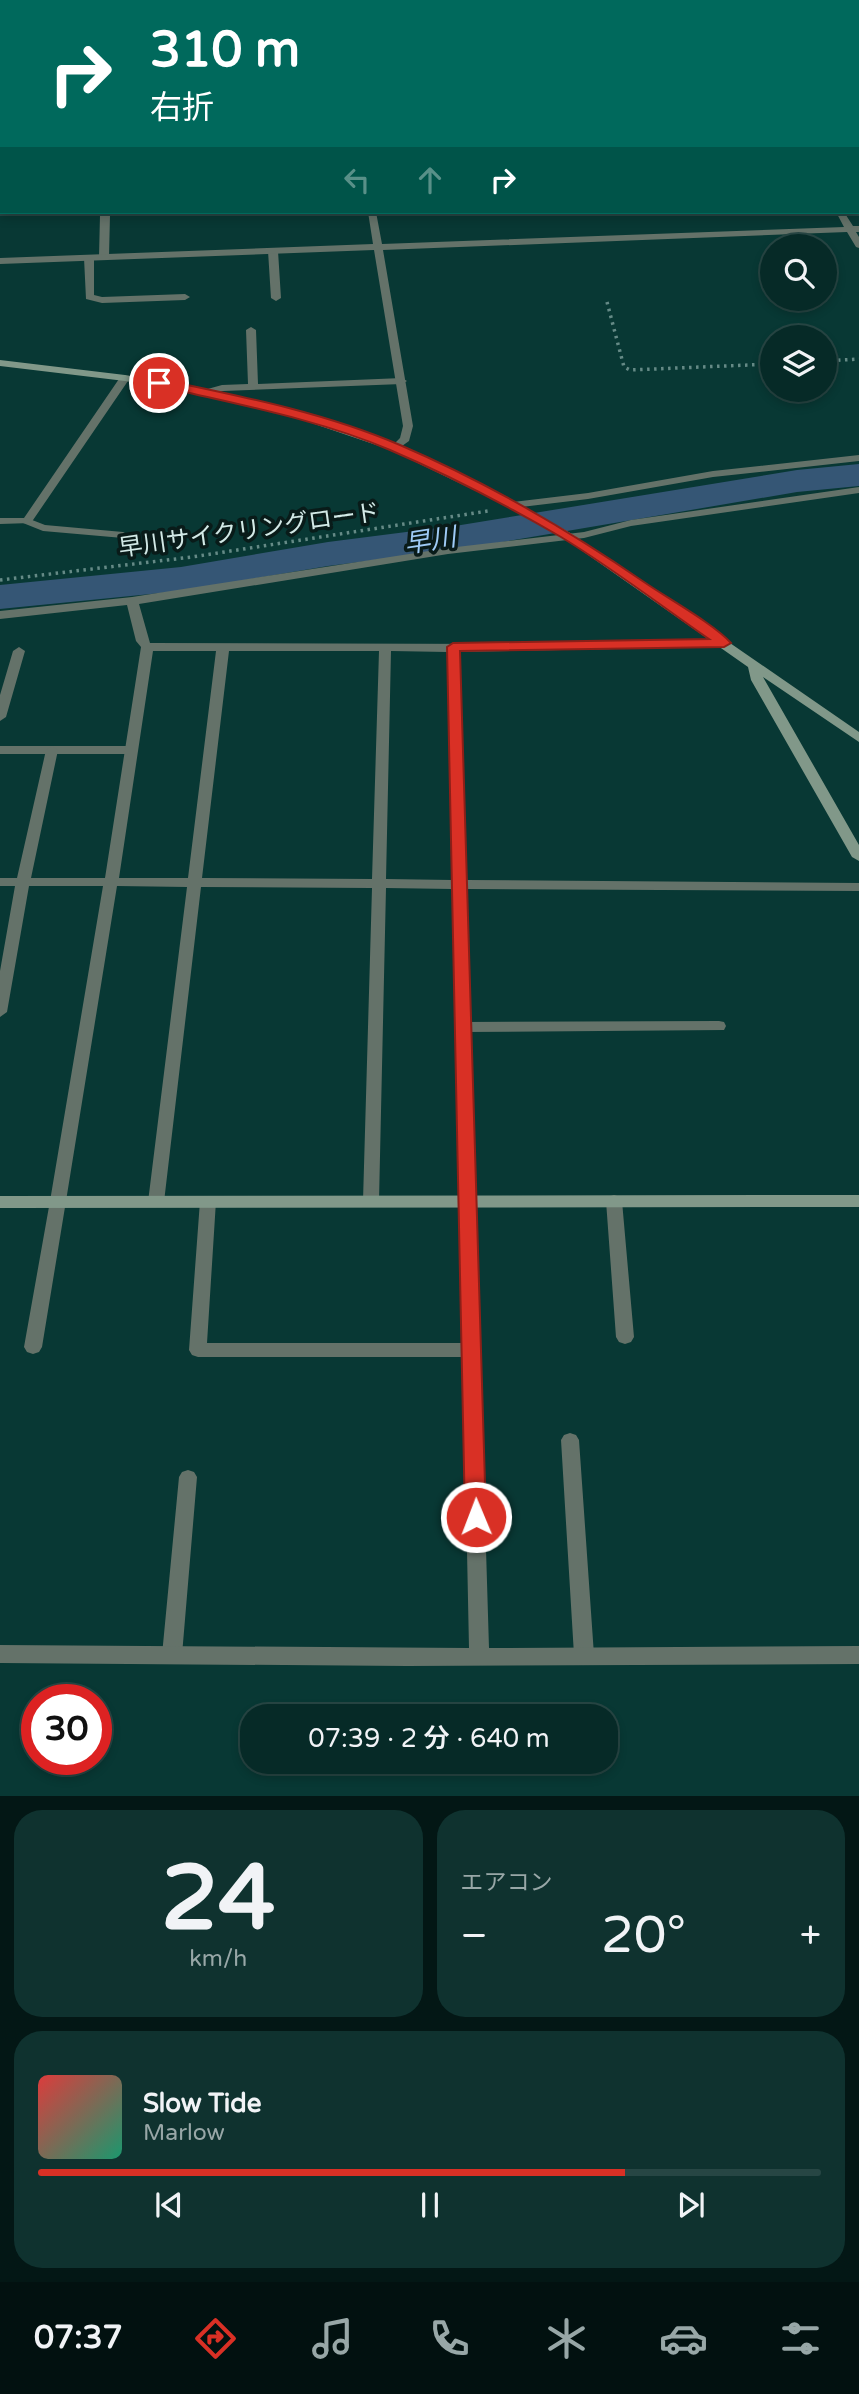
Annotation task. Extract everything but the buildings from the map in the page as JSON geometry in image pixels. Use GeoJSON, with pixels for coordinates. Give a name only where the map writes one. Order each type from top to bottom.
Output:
{"type":"FeatureCollection","features":[{"type":"Feature","properties":{"kind":"main road"},"geometry":{"type":"LineString","coordinates":[[0,363],[125,378],[208,392],[295,414],[395,448],[516,506],[563,534],[859,738]]}},
{"type":"Feature","properties":{"kind":"main road"},"geometry":{"type":"LineString","coordinates":[[754,664],[757,680],[859,857]]}},
{"type":"Feature","properties":{"kind":"main road"},"geometry":{"type":"LineString","coordinates":[[0,1202],[859,1201]]}},
{"type":"Feature","properties":{"kind":"street"},"geometry":{"type":"LineString","coordinates":[[372,214],[408,426],[405,439],[395,448]]}},
{"type":"Feature","properties":{"kind":"street"},"geometry":{"type":"LineString","coordinates":[[842,214],[855,229],[859,245]]}},
{"type":"Feature","properties":{"kind":"street"},"geometry":{"type":"LineString","coordinates":[[104,257],[105,215]]}},
{"type":"Feature","properties":{"kind":"street"},"geometry":{"type":"LineString","coordinates":[[0,261],[855,229]]}},
{"type":"Feature","properties":{"kind":"street"},"geometry":{"type":"LineString","coordinates":[[272,251],[276,298]]}},
{"type":"Feature","properties":{"kind":"street"},"geometry":{"type":"LineString","coordinates":[[89,258],[89,297],[185,297]]}},
{"type":"Feature","properties":{"kind":"street"},"geometry":{"type":"LineString","coordinates":[[251,330],[253,387]]}},
{"type":"Feature","properties":{"kind":"street"},"geometry":{"type":"LineString","coordinates":[[26,521],[125,378]]}},
{"type":"Feature","properties":{"kind":"street"},"geometry":{"type":"LineString","coordinates":[[208,392],[253,387],[401,381]]}},
{"type":"Feature","properties":{"kind":"street"},"geometry":{"type":"LineString","coordinates":[[516,506],[713,474],[859,458]]}},
{"type":"Feature","properties":{"kind":"street"},"geometry":{"type":"LineString","coordinates":[[0,615],[132,601],[563,534],[584,535],[631,523],[859,491]]}},
{"type":"Feature","properties":{"kind":"street"},"geometry":{"type":"LineString","coordinates":[[0,521],[26,521],[43,528],[122,535]]}},
{"type":"Feature","properties":{"kind":"street"},"geometry":{"type":"LineString","coordinates":[[33,1346],[111,882],[147,647],[142,641],[132,601]]}},
{"type":"Feature","properties":{"kind":"street"},"geometry":{"type":"LineString","coordinates":[[147,647],[453,647],[724,643]]}},
{"type":"Feature","properties":{"kind":"street"},"geometry":{"type":"LineString","coordinates":[[156,1202],[223,647]]}},
{"type":"Feature","properties":{"kind":"street"},"geometry":{"type":"LineString","coordinates":[[371,1201],[386,647]]}},
{"type":"Feature","properties":{"kind":"street"},"geometry":{"type":"LineString","coordinates":[[453,647],[479,1656]]}},
{"type":"Feature","properties":{"kind":"street"},"geometry":{"type":"LineString","coordinates":[[0,717],[19,651]]}},
{"type":"Feature","properties":{"kind":"street"},"geometry":{"type":"LineString","coordinates":[[0,750],[131,750]]}},
{"type":"Feature","properties":{"kind":"street"},"geometry":{"type":"LineString","coordinates":[[0,1012],[23,882],[52,750]]}},
{"type":"Feature","properties":{"kind":"street"},"geometry":{"type":"LineString","coordinates":[[0,882],[379,882],[859,887]]}},
{"type":"Feature","properties":{"kind":"street"},"geometry":{"type":"LineString","coordinates":[[463,1027],[719,1026]]}},
{"type":"Feature","properties":{"kind":"street"},"geometry":{"type":"LineString","coordinates":[[208,1201],[198,1350],[472,1350]]}},
{"type":"Feature","properties":{"kind":"street"},"geometry":{"type":"LineString","coordinates":[[614,1201],[625,1336]]}},
{"type":"Feature","properties":{"kind":"street"},"geometry":{"type":"LineString","coordinates":[[570,1440],[584,1655]]}},
{"type":"Feature","properties":{"kind":"street"},"geometry":{"type":"LineString","coordinates":[[172,1655],[188,1477]]}},
{"type":"Feature","properties":{"kind":"street"},"geometry":{"type":"LineString","coordinates":[[0,1654],[859,1654]]}},
{"type":"Feature","properties":{"kind":"path"},"geometry":{"type":"LineString","coordinates":[[607,302],[624,367],[631,370],[760,364]]}},
{"type":"Feature","properties":{"kind":"path"},"geometry":{"type":"LineString","coordinates":[[837,360],[859,359]]}},
{"type":"Feature","properties":{"kind":"path","name":"早川サイクリングロード"},"geometry":{"type":"LineString","coordinates":[[0,580],[192,557],[492,510]]}},
{"type":"Feature","properties":{"kind":"waterway","name":"早川"},"geometry":{"type":"LineString","coordinates":[[0,597],[181,579],[328,554],[461,537],[797,481],[859,475]]}},
{"type":"Feature","properties":{"kind":"route"},"geometry":{"type":"LineString","coordinates":[[159,383],[250,401],[347,430],[395,448],[519,508],[568,536],[724,643],[453,647],[476,1517]]}}]}
